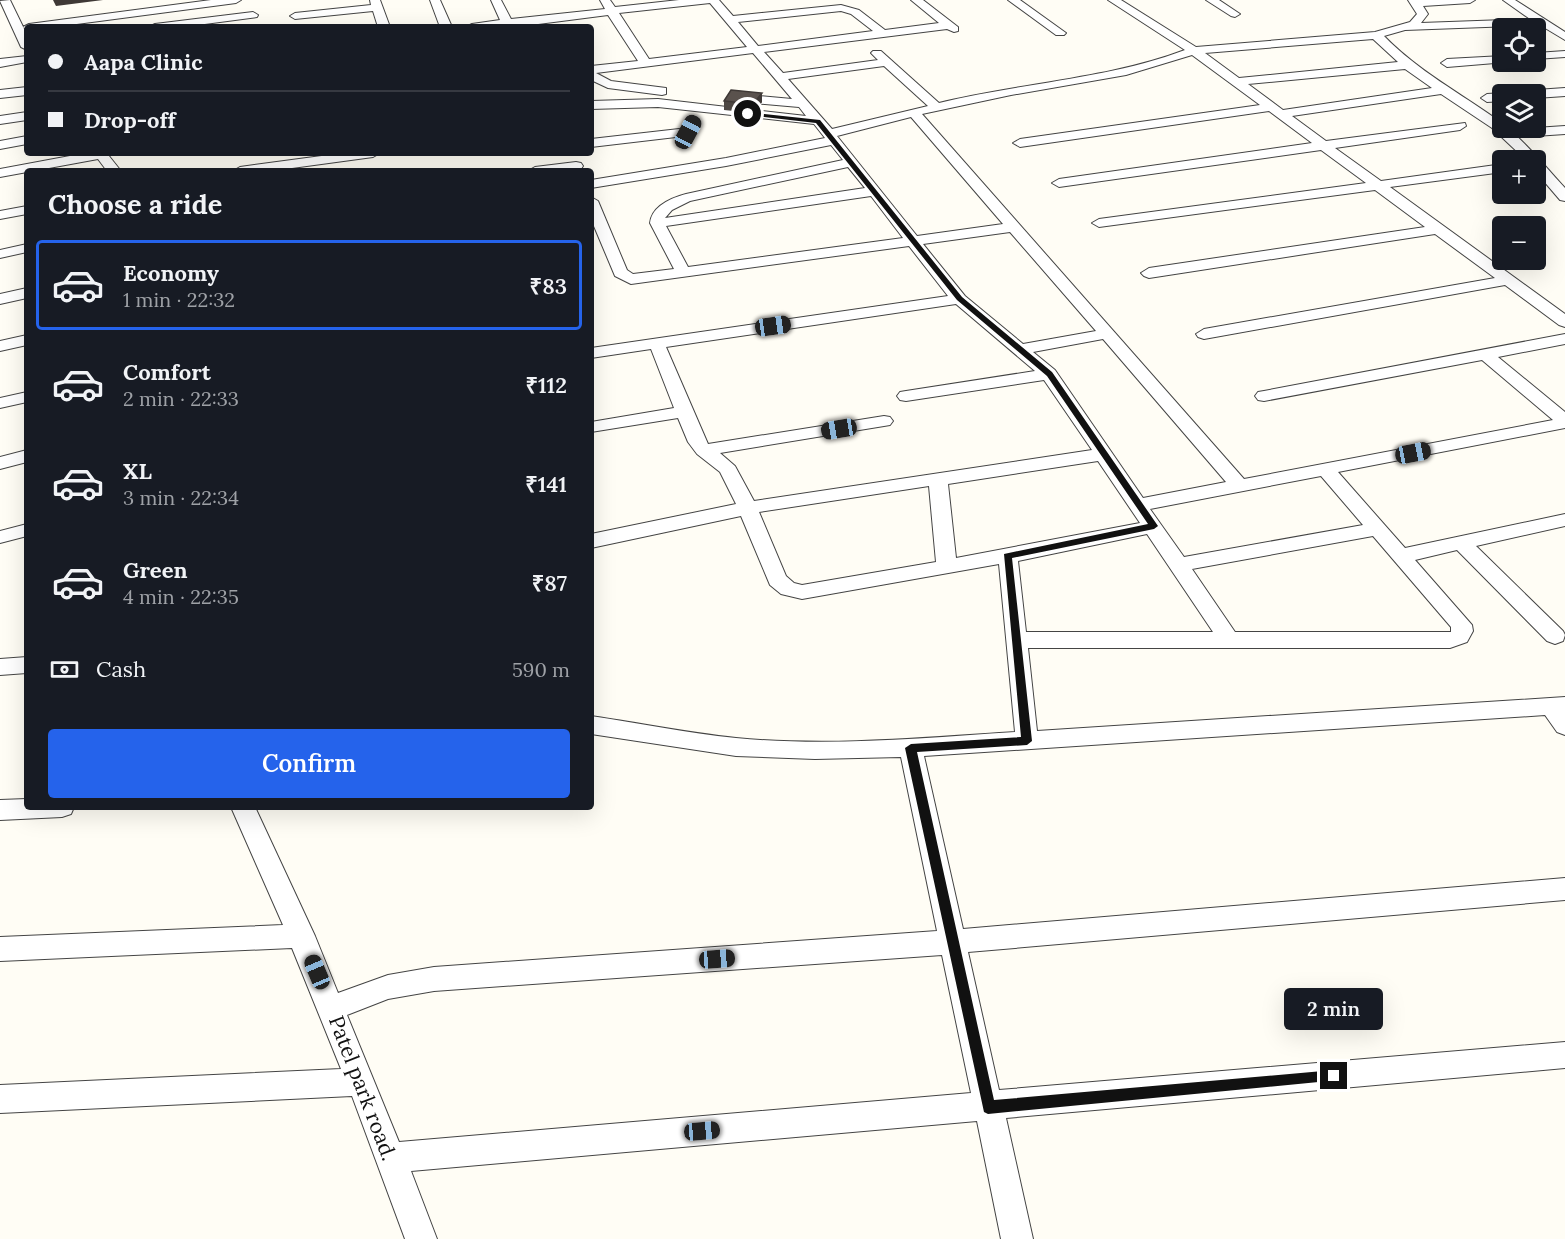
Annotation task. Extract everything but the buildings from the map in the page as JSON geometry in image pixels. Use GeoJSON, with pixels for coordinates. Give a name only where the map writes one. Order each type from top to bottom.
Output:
{"type":"FeatureCollection","features":[{"type":"Feature","properties":{"kind":"street"},"geometry":{"type":"LineString","coordinates":[[5,0],[21,28]]}},
{"type":"Feature","properties":{"kind":"street"},"geometry":{"type":"LineString","coordinates":[[52,24],[236,0]]}},
{"type":"Feature","properties":{"kind":"street"},"geometry":{"type":"LineString","coordinates":[[251,0],[254,24]]}},
{"type":"Feature","properties":{"kind":"street"},"geometry":{"type":"LineString","coordinates":[[435,0],[445,24]]}},
{"type":"Feature","properties":{"kind":"street"},"geometry":{"type":"LineString","coordinates":[[496,0],[508,24]]}},
{"type":"Feature","properties":{"kind":"street"},"geometry":{"type":"LineString","coordinates":[[604,0],[646,64]]}},
{"type":"Feature","properties":{"kind":"street"},"geometry":{"type":"LineString","coordinates":[[526,24],[562,22],[611,11],[707,0]]}},
{"type":"Feature","properties":{"kind":"street"},"geometry":{"type":"LineString","coordinates":[[712,0],[852,162],[959,299],[1050,374],[1230,641]]}},
{"type":"Feature","properties":{"kind":"street"},"geometry":{"type":"LineString","coordinates":[[916,0],[960,33]]}},
{"type":"Feature","properties":{"kind":"street"},"geometry":{"type":"LineString","coordinates":[[1012,0],[1060,33]]}},
{"type":"Feature","properties":{"kind":"street"},"geometry":{"type":"LineString","coordinates":[[1113,0],[1237,82],[1565,322]]}},
{"type":"Feature","properties":{"kind":"street"},"geometry":{"type":"LineString","coordinates":[[1211,0],[1235,14]]}},
{"type":"Feature","properties":{"kind":"street"},"geometry":{"type":"LineString","coordinates":[[1414,2],[1470,0]]}},
{"type":"Feature","properties":{"kind":"street"},"geometry":{"type":"LineString","coordinates":[[1508,0],[1535,18]]}},
{"type":"Feature","properties":{"kind":"street"},"geometry":{"type":"LineString","coordinates":[[594,184],[691,169],[827,132],[915,114],[1012,90],[1144,68],[1168,62],[1193,51],[1376,35],[1414,24],[1423,14],[1414,2]]}},
{"type":"Feature","properties":{"kind":"street"},"geometry":{"type":"LineString","coordinates":[[295,17],[376,3],[383,24]]}},
{"type":"Feature","properties":{"kind":"street"},"geometry":{"type":"LineString","coordinates":[[731,20],[766,12],[841,8],[855,12],[883,34]]}},
{"type":"Feature","properties":{"kind":"street"},"geometry":{"type":"LineString","coordinates":[[201,24],[253,15]]}},
{"type":"Feature","properties":{"kind":"street"},"geometry":{"type":"LineString","coordinates":[[1404,27],[1492,24]]}},
{"type":"Feature","properties":{"kind":"street"},"geometry":{"type":"LineString","coordinates":[[594,70],[949,25]]}},
{"type":"Feature","properties":{"kind":"street"},"geometry":{"type":"LineString","coordinates":[[1546,25],[1565,37]]}},
{"type":"Feature","properties":{"kind":"street"},"geometry":{"type":"LineString","coordinates":[[1376,35],[1405,64],[1503,129],[1523,150]]}},
{"type":"Feature","properties":{"kind":"street"},"geometry":{"type":"LineString","coordinates":[[859,37],[938,108]]}},
{"type":"Feature","properties":{"kind":"street"},"geometry":{"type":"LineString","coordinates":[[1546,55],[1565,54]]}},
{"type":"Feature","properties":{"kind":"street"},"geometry":{"type":"LineString","coordinates":[[0,63],[24,59]]}},
{"type":"Feature","properties":{"kind":"street"},"geometry":{"type":"LineString","coordinates":[[1447,63],[1492,60]]}},
{"type":"Feature","properties":{"kind":"street"},"geometry":{"type":"LineString","coordinates":[[780,77],[886,62]]}},
{"type":"Feature","properties":{"kind":"street"},"geometry":{"type":"LineString","coordinates":[[1237,82],[1405,64]]}},
{"type":"Feature","properties":{"kind":"street"},"geometry":{"type":"LineString","coordinates":[[594,77],[608,84],[686,93]]}},
{"type":"Feature","properties":{"kind":"street"},"geometry":{"type":"LineString","coordinates":[[1020,143],[1442,90]]}},
{"type":"Feature","properties":{"kind":"street"},"geometry":{"type":"LineString","coordinates":[[0,94],[24,91]]}},
{"type":"Feature","properties":{"kind":"street"},"geometry":{"type":"LineString","coordinates":[[1546,93],[1565,92]]}},
{"type":"Feature","properties":{"kind":"street"},"geometry":{"type":"LineString","coordinates":[[721,96],[803,104]]}},
{"type":"Feature","properties":{"kind":"street"},"geometry":{"type":"LineString","coordinates":[[1487,98],[1492,98]]}},
{"type":"Feature","properties":{"kind":"street"},"geometry":{"type":"LineString","coordinates":[[594,105],[637,103],[701,108],[827,132]]}},
{"type":"Feature","properties":{"kind":"street"},"geometry":{"type":"LineString","coordinates":[[691,169],[686,142],[701,108]]}},
{"type":"Feature","properties":{"kind":"street"},"geometry":{"type":"LineString","coordinates":[[915,114],[1240,486]]}},
{"type":"Feature","properties":{"kind":"street"},"geometry":{"type":"LineString","coordinates":[[0,120],[24,116]]}},
{"type":"Feature","properties":{"kind":"street"},"geometry":{"type":"LineString","coordinates":[[1059,183],[1460,126]]}},
{"type":"Feature","properties":{"kind":"street"},"geometry":{"type":"LineString","coordinates":[[1546,131],[1565,130]]}},
{"type":"Feature","properties":{"kind":"street"},"geometry":{"type":"LineString","coordinates":[[0,145],[24,141]]}},
{"type":"Feature","properties":{"kind":"street"},"geometry":{"type":"LineString","coordinates":[[594,143],[686,142]]}},
{"type":"Feature","properties":{"kind":"street"},"geometry":{"type":"LineString","coordinates":[[26,168],[87,156]]}},
{"type":"Feature","properties":{"kind":"street"},"geometry":{"type":"LineString","coordinates":[[265,168],[354,156]]}},
{"type":"Feature","properties":{"kind":"street"},"geometry":{"type":"LineString","coordinates":[[683,272],[657,223],[658,216],[667,207],[686,198],[852,162]]}},
{"type":"Feature","properties":{"kind":"street"},"geometry":{"type":"LineString","coordinates":[[550,168],[574,163]]}},
{"type":"Feature","properties":{"kind":"street"},"geometry":{"type":"LineString","coordinates":[[0,173],[24,168]]}},
{"type":"Feature","properties":{"kind":"street"},"geometry":{"type":"LineString","coordinates":[[1099,223],[1492,169]]}},
{"type":"Feature","properties":{"kind":"street"},"geometry":{"type":"LineString","coordinates":[[1546,175],[1565,197]]}},
{"type":"Feature","properties":{"kind":"street"},"geometry":{"type":"LineString","coordinates":[[657,223],[875,191]]}},
{"type":"Feature","properties":{"kind":"street"},"geometry":{"type":"LineString","coordinates":[[594,209],[623,276],[631,279],[1014,227]]}},
{"type":"Feature","properties":{"kind":"street"},"geometry":{"type":"LineString","coordinates":[[0,215],[24,211]]}},
{"type":"Feature","properties":{"kind":"street"},"geometry":{"type":"LineString","coordinates":[[1149,273],[1438,229]]}},
{"type":"Feature","properties":{"kind":"street"},"geometry":{"type":"LineString","coordinates":[[0,254],[24,249]]}},
{"type":"Feature","properties":{"kind":"street"},"geometry":{"type":"LineString","coordinates":[[1204,334],[1509,280]]}},
{"type":"Feature","properties":{"kind":"street"},"geometry":{"type":"LineString","coordinates":[[0,299],[24,294]]}},
{"type":"Feature","properties":{"kind":"street"},"geometry":{"type":"LineString","coordinates":[[594,352],[959,299]]}},
{"type":"Feature","properties":{"kind":"street"},"geometry":{"type":"LineString","coordinates":[[1022,349],[1105,334]]}},
{"type":"Feature","properties":{"kind":"street"},"geometry":{"type":"LineString","coordinates":[[1264,396],[1565,339]]}},
{"type":"Feature","properties":{"kind":"street"},"geometry":{"type":"LineString","coordinates":[[0,346],[24,341]]}},
{"type":"Feature","properties":{"kind":"street"},"geometry":{"type":"LineString","coordinates":[[656,342],[697,442],[703,450],[722,463],[748,508],[777,580],[788,589],[802,592],[1008,556],[1154,526]]}},
{"type":"Feature","properties":{"kind":"street"},"geometry":{"type":"LineString","coordinates":[[1484,353],[1565,422]]}},
{"type":"Feature","properties":{"kind":"street"},"geometry":{"type":"LineString","coordinates":[[906,396],[1050,374]]}},
{"type":"Feature","properties":{"kind":"street"},"geometry":{"type":"LineString","coordinates":[[0,403],[24,398]]}},
{"type":"Feature","properties":{"kind":"street"},"geometry":{"type":"LineString","coordinates":[[594,426],[686,411]]}},
{"type":"Feature","properties":{"kind":"street"},"geometry":{"type":"LineString","coordinates":[[703,450],[884,421]]}},
{"type":"Feature","properties":{"kind":"street"},"geometry":{"type":"LineString","coordinates":[[1139,505],[1565,422]]}},
{"type":"Feature","properties":{"kind":"street"},"geometry":{"type":"LineString","coordinates":[[594,540],[748,508],[1105,454]]}},
{"type":"Feature","properties":{"kind":"street"},"geometry":{"type":"LineString","coordinates":[[0,463],[24,457]]}},
{"type":"Feature","properties":{"kind":"street"},"geometry":{"type":"LineString","coordinates":[[1016,640],[1450,640],[1459,637],[1462,631],[1461,625],[1326,470]]}},
{"type":"Feature","properties":{"kind":"street"},"geometry":{"type":"LineString","coordinates":[[938,479],[947,567]]}},
{"type":"Feature","properties":{"kind":"street"},"geometry":{"type":"LineString","coordinates":[[1401,556],[1565,521]]}},
{"type":"Feature","properties":{"kind":"street"},"geometry":{"type":"LineString","coordinates":[[1179,565],[1377,529]]}},
{"type":"Feature","properties":{"kind":"street"},"geometry":{"type":"LineString","coordinates":[[0,537],[24,531]]}},
{"type":"Feature","properties":{"kind":"street"},"geometry":{"type":"LineString","coordinates":[[1461,543],[1555,636]]}},
{"type":"Feature","properties":{"kind":"street"},"geometry":{"type":"LineString","coordinates":[[1008,556],[1027,741]]}},
{"type":"Feature","properties":{"kind":"street"},"geometry":{"type":"LineString","coordinates":[[0,667],[24,665]]}},
{"type":"Feature","properties":{"kind":"street"},"geometry":{"type":"LineString","coordinates":[[594,725],[736,747],[815,750],[911,748],[1558,706],[1565,726]]}},
{"type":"Feature","properties":{"kind":"street"},"geometry":{"type":"LineString","coordinates":[[911,748],[1017,1239]]}},
{"type":"Feature","properties":{"kind":"street"},"geometry":{"type":"LineString","coordinates":[[0,810],[24,809]]}},
{"type":"Feature","properties":{"kind":"street","name":"Patel park road."},"geometry":{"type":"LineString","coordinates":[[244,810],[332,1008],[422,1239]]}},
{"type":"Feature","properties":{"kind":"street"},"geometry":{"type":"LineString","coordinates":[[332,1008],[388,987],[410,982],[953,942],[1565,890]]}},
{"type":"Feature","properties":{"kind":"street"},"geometry":{"type":"LineString","coordinates":[[0,949],[302,936]]}},
{"type":"Feature","properties":{"kind":"street"},"geometry":{"type":"LineString","coordinates":[[391,1158],[1565,1055]]}},
{"type":"Feature","properties":{"kind":"street"},"geometry":{"type":"LineString","coordinates":[[0,1099],[362,1082]]}},
{"type":"Feature","properties":{"kind":"route"},"geometry":{"type":"LineString","coordinates":[[748,114],[818,122],[869,183],[959,299],[1050,374],[1154,526],[1008,556],[1027,741],[911,748],[988,1107],[1334,1076]]}}]}
